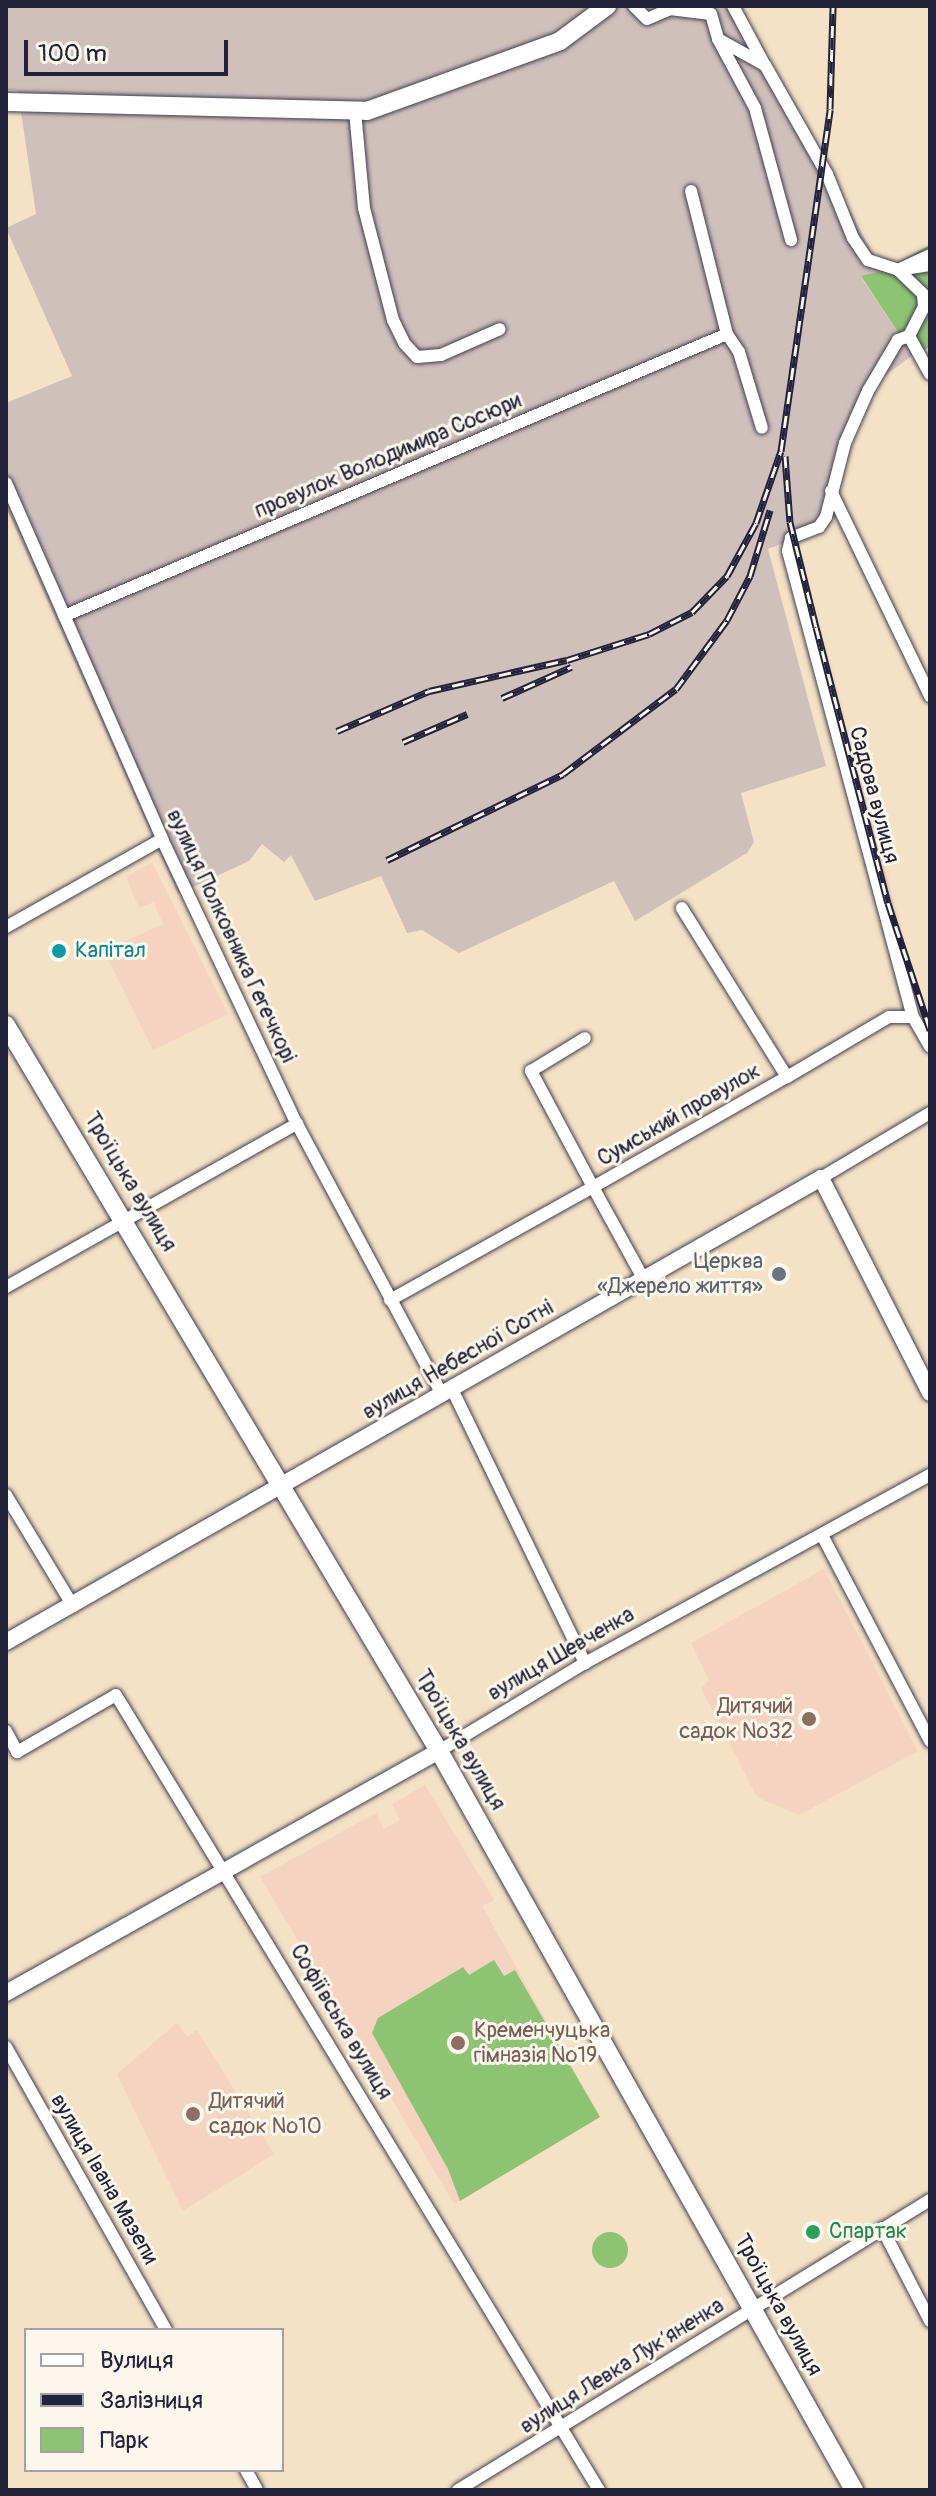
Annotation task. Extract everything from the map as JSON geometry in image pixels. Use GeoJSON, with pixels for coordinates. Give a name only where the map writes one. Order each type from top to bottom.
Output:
{"type":"FeatureCollection","features":[{"type":"Feature","properties":{"kind":"main road"},"geometry":{"type":"LineString","coordinates":[[6,102],[355,111],[560,41],[607,6]]}},
{"type":"Feature","properties":{"kind":"main road","name":"Троїцька вулиця"},"geometry":{"type":"LineString","coordinates":[[6,1025],[125,1217],[439,1751],[854,2490]]}},
{"type":"Feature","properties":{"kind":"street"},"geometry":{"type":"LineString","coordinates":[[634,6],[647,19],[670,9],[740,19]]}},
{"type":"Feature","properties":{"kind":"street"},"geometry":{"type":"LineString","coordinates":[[733,6],[827,174],[853,238],[868,260],[898,270],[917,286],[927,303],[909,336],[898,340],[868,391],[831,491],[930,696]]}},
{"type":"Feature","properties":{"kind":"street"},"geometry":{"type":"LineString","coordinates":[[711,14],[718,39],[755,108],[791,240]]}},
{"type":"Feature","properties":{"kind":"street"},"geometry":{"type":"LineString","coordinates":[[718,39],[765,65]]}},
{"type":"Feature","properties":{"kind":"street"},"geometry":{"type":"LineString","coordinates":[[355,111],[364,208],[393,320],[404,343],[417,357],[441,355],[500,329]]}},
{"type":"Feature","properties":{"kind":"street"},"geometry":{"type":"LineString","coordinates":[[691,191],[727,334],[739,352],[762,428]]}},
{"type":"Feature","properties":{"kind":"street"},"geometry":{"type":"LineString","coordinates":[[898,270],[930,255]]}},
{"type":"Feature","properties":{"kind":"street"},"geometry":{"type":"LineString","coordinates":[[898,270],[930,265]]}},
{"type":"Feature","properties":{"kind":"street","name":"провулок Володимира Сосюри"},"geometry":{"type":"LineString","coordinates":[[64,616],[727,334]]}},
{"type":"Feature","properties":{"kind":"street"},"geometry":{"type":"LineString","coordinates":[[909,336],[930,374]]}},
{"type":"Feature","properties":{"kind":"street","name":"вулиця Полковника Гегечкорі"},"geometry":{"type":"LineString","coordinates":[[6,483],[162,839],[297,1124],[390,1300],[447,1392],[585,1663]]}},
{"type":"Feature","properties":{"kind":"street","name":"Садова вулиця"},"geometry":{"type":"LineString","coordinates":[[831,491],[819,527],[791,538],[788,551],[913,1017],[930,1047]]}},
{"type":"Feature","properties":{"kind":"street"},"geometry":{"type":"LineString","coordinates":[[6,927],[162,839]]}},
{"type":"Feature","properties":{"kind":"street","name":"Сумський провулок"},"geometry":{"type":"LineString","coordinates":[[643,1278],[593,1187],[787,1077],[682,908]]}},
{"type":"Feature","properties":{"kind":"street"},"geometry":{"type":"LineString","coordinates":[[787,1077],[889,1017],[913,1017]]}},
{"type":"Feature","properties":{"kind":"street"},"geometry":{"type":"LineString","coordinates":[[390,1300],[593,1187],[531,1071],[585,1038]]}},
{"type":"Feature","properties":{"kind":"street","name":"вулиця Небесної Сотні"},"geometry":{"type":"LineString","coordinates":[[6,1642],[282,1487],[930,1113]]}},
{"type":"Feature","properties":{"kind":"street"},"geometry":{"type":"LineString","coordinates":[[6,1287],[125,1217],[297,1124]]}},
{"type":"Feature","properties":{"kind":"street"},"geometry":{"type":"LineString","coordinates":[[821,1178],[930,1393]]}},
{"type":"Feature","properties":{"kind":"street","name":"вулиця Шевченка"},"geometry":{"type":"LineString","coordinates":[[6,1993],[439,1751],[585,1663],[930,1475]]}},
{"type":"Feature","properties":{"kind":"street"},"geometry":{"type":"LineString","coordinates":[[6,1495],[73,1606]]}},
{"type":"Feature","properties":{"kind":"street"},"geometry":{"type":"LineString","coordinates":[[822,1535],[930,1741]]}},
{"type":"Feature","properties":{"kind":"street","name":"Софіївська вулиця"},"geometry":{"type":"LineString","coordinates":[[6,1731],[17,1752],[116,1695],[599,2490]]}},
{"type":"Feature","properties":{"kind":"street","name":"вулиця Івана Мазепи"},"geometry":{"type":"LineString","coordinates":[[6,2047],[165,2328]]}},
{"type":"Feature","properties":{"kind":"street","name":"вулиця Левка Лукʼяненка"},"geometry":{"type":"LineString","coordinates":[[458,2490],[930,2200]]}},
{"type":"Feature","properties":{"kind":"street"},"geometry":{"type":"LineString","coordinates":[[882,2228],[930,2321]]}},
{"type":"Feature","properties":{"kind":"street"},"geometry":{"type":"LineString","coordinates":[[247,2472],[257,2490]]}},
{"type":"Feature","properties":{"kind":"shaded area"},"geometry":{"type":"Polygon","coordinates":[[[6,6],[739,6],[882,271],[861,277],[913,355],[876,382],[848,446],[829,526],[768,549],[826,766],[741,793],[754,842],[747,853],[635,921],[614,881],[459,953],[422,930],[407,933],[381,876],[315,901],[291,855],[284,862],[262,844],[249,861],[178,894],[6,507],[6,403],[72,376],[6,228],[36,214],[18,91],[6,90],[6,6]]]}},
{"type":"Feature","properties":{"kind":"shaded area"},"geometry":{"type":"Polygon","coordinates":[[[152,862],[228,1014],[153,1050],[104,951],[163,924],[154,902],[139,908],[126,877],[152,862]]]}},
{"type":"Feature","properties":{"kind":"shaded area","name":"Дитячий садок №32"},"geometry":{"type":"Polygon","coordinates":[[[824,1569],[918,1751],[799,1815],[757,1797],[701,1688],[709,1680],[691,1643],[824,1569]]]}},
{"type":"Feature","properties":{"kind":"shaded area","name":"Кременчуцька гімназія №19"},"geometry":{"type":"Polygon","coordinates":[[[425,1785],[494,1900],[482,1906],[600,2117],[454,2204],[260,1877],[376,1813],[384,1829],[400,1820],[392,1804],[425,1785]]]}},
{"type":"Feature","properties":{"kind":"shaded area","name":"Дитячий садок №10"},"geometry":{"type":"Polygon","coordinates":[[[177,2023],[187,2037],[197,2030],[274,2154],[183,2211],[117,2074],[177,2023]]]}},
{"type":"Feature","properties":{"kind":"green space"},"geometry":{"type":"Polygon","coordinates":[[[930,245],[930,347],[913,355],[861,276],[882,271],[930,245]]]}},
{"type":"Feature","properties":{"kind":"green space"},"geometry":{"type":"Polygon","coordinates":[[[494,1960],[504,1976],[515,1970],[600,2117],[460,2201],[448,2169],[372,2033],[378,2018],[463,1967],[469,1975],[494,1960]]]}},
{"type":"Feature","properties":{"kind":"green space"},"geometry":{"type":"Polygon","coordinates":[[[610,2232],[623,2237],[628,2250],[623,2263],[610,2268],[597,2263],[592,2250],[597,2237],[610,2232]]]}},
{"type":"Feature","properties":{"kind":"railway"},"geometry":{"type":"LineString","coordinates":[[337,731],[429,691],[567,660],[649,634],[692,612],[727,576],[756,523],[781,451],[830,109],[833,6]]}},
{"type":"Feature","properties":{"kind":"railway"},"geometry":{"type":"LineString","coordinates":[[785,456],[790,522],[816,627],[888,903],[930,1030]]}},
{"type":"Feature","properties":{"kind":"railway"},"geometry":{"type":"LineString","coordinates":[[387,860],[563,774],[676,689],[727,620],[750,576],[770,510]]}},
{"type":"Feature","properties":{"kind":"railway"},"geometry":{"type":"LineString","coordinates":[[502,698],[571,667]]}},
{"type":"Feature","properties":{"kind":"railway"},"geometry":{"type":"LineString","coordinates":[[403,742],[467,714]]}},
{"type":"Feature","properties":{"kind":"place","name":"Капітал"},"geometry":{"type":"Point","coordinates":[59,951]}},
{"type":"Feature","properties":{"kind":"place","name":"Церква «Джерело життя»"},"geometry":{"type":"Point","coordinates":[779,1274]}},
{"type":"Feature","properties":{"kind":"place","name":"Дитячий садок №32"},"geometry":{"type":"Point","coordinates":[809,1719]}},
{"type":"Feature","properties":{"kind":"place","name":"Кременчуцька гімназія №19"},"geometry":{"type":"Point","coordinates":[458,2043]}},
{"type":"Feature","properties":{"kind":"place","name":"Дитячий садок №10"},"geometry":{"type":"Point","coordinates":[193,2114]}},
{"type":"Feature","properties":{"kind":"place","name":"Спартак"},"geometry":{"type":"Point","coordinates":[813,2232]}}]}
